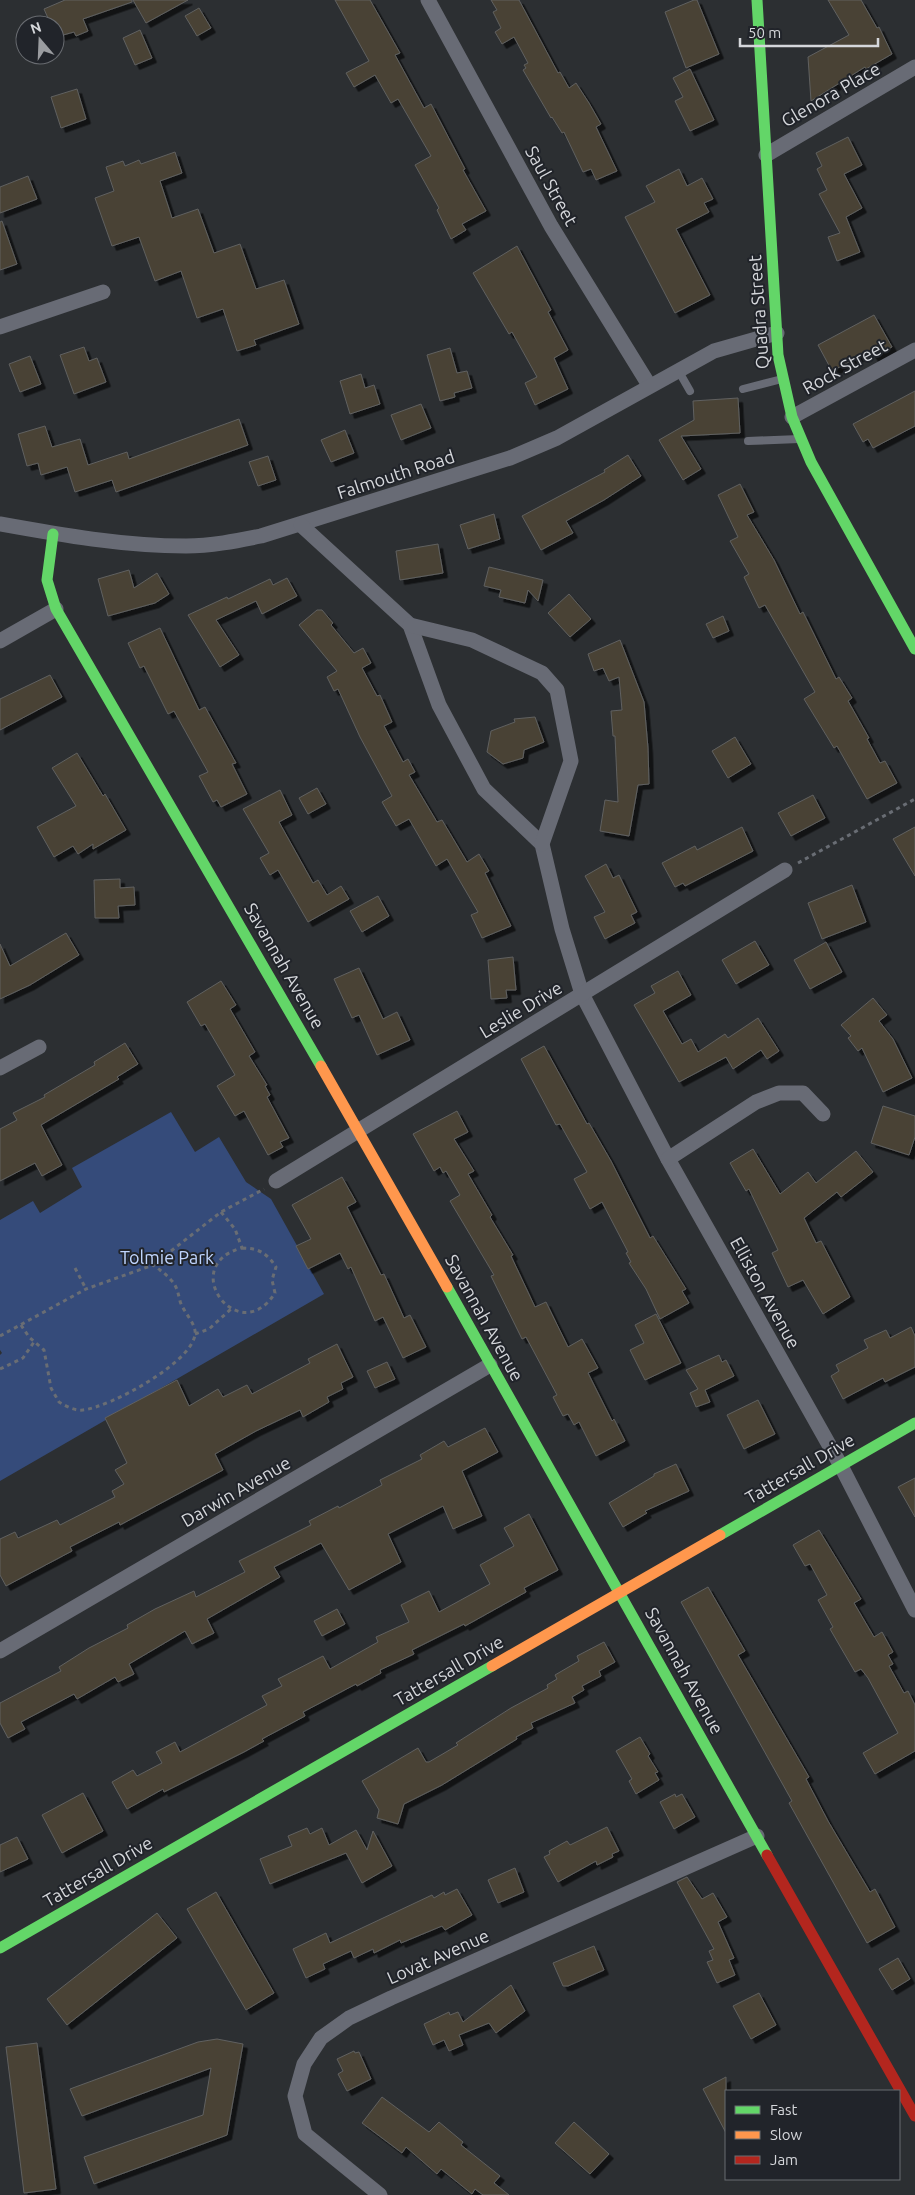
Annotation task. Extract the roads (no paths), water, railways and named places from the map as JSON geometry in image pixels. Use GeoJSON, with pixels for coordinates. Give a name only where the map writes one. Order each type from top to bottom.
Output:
{"type":"FeatureCollection","features":[{"type":"Feature","properties":{"kind":"street","name":"Saul Street"},"geometry":{"type":"LineString","coordinates":[[428,0],[551,226],[649,385]]}},
{"type":"Feature","properties":{"kind":"street","name":"Quadra Street"},"geometry":{"type":"LineString","coordinates":[[758,0],[777,333],[782,380],[792,417],[811,462],[915,649]]}},
{"type":"Feature","properties":{"kind":"street","name":"Glenora Place"},"geometry":{"type":"LineString","coordinates":[[766,155],[915,68]]}},
{"type":"Feature","properties":{"kind":"street"},"geometry":{"type":"LineString","coordinates":[[0,327],[103,292]]}},
{"type":"Feature","properties":{"kind":"street","name":"Falmouth Road"},"geometry":{"type":"LineString","coordinates":[[0,524],[104,541],[186,546],[225,543],[301,525],[535,449],[714,351],[777,333]]}},
{"type":"Feature","properties":{"kind":"street","name":"Rock Street"},"geometry":{"type":"LineString","coordinates":[[792,417],[915,350]]}},
{"type":"Feature","properties":{"kind":"street"},"geometry":{"type":"LineString","coordinates":[[301,525],[410,625],[438,705],[484,790],[542,844],[571,761],[558,690],[542,673],[472,640],[410,625]]}},
{"type":"Feature","properties":{"kind":"street","name":"Savannah Avenue"},"geometry":{"type":"LineString","coordinates":[[53,534],[45,572],[45,582],[56,609],[358,1130],[915,2116]]}},
{"type":"Feature","properties":{"kind":"street"},"geometry":{"type":"LineString","coordinates":[[0,641],[56,609]]}},
{"type":"Feature","properties":{"kind":"street","name":"Elliston Avenue"},"geometry":{"type":"LineString","coordinates":[[542,844],[562,929],[582,994],[668,1159],[841,1466],[915,1610]]}},
{"type":"Feature","properties":{"kind":"street","name":"Leslie Drive"},"geometry":{"type":"LineString","coordinates":[[276,1181],[784,870]]}},
{"type":"Feature","properties":{"kind":"street"},"geometry":{"type":"LineString","coordinates":[[0,1068],[40,1047]]}},
{"type":"Feature","properties":{"kind":"street"},"geometry":{"type":"LineString","coordinates":[[668,1159],[756,1102],[778,1093],[803,1093],[823,1114]]}},
{"type":"Feature","properties":{"kind":"street","name":"Darwin Avenue"},"geometry":{"type":"LineString","coordinates":[[0,1651],[490,1365]]}},
{"type":"Feature","properties":{"kind":"street","name":"Tattersall Drive"},"geometry":{"type":"LineString","coordinates":[[0,1948],[620,1594],[915,1423]]}},
{"type":"Feature","properties":{"kind":"street","name":"Lovat Avenue"},"geometry":{"type":"LineString","coordinates":[[380,2195],[305,2134],[295,2096],[304,2064],[321,2038],[349,2018],[391,1998],[757,1836]]}},
{"type":"Feature","properties":{"kind":"lane"},"geometry":{"type":"LineString","coordinates":[[678,370],[690,391]]}},
{"type":"Feature","properties":{"kind":"lane"},"geometry":{"type":"LineString","coordinates":[[743,388],[782,380]]}},
{"type":"Feature","properties":{"kind":"lane"},"geometry":{"type":"LineString","coordinates":[[748,441],[801,439]]}},
{"type":"Feature","properties":{"kind":"park label","name":"Tolmie Park"},"geometry":{"type":"Point","coordinates":[167,1258]}}]}
